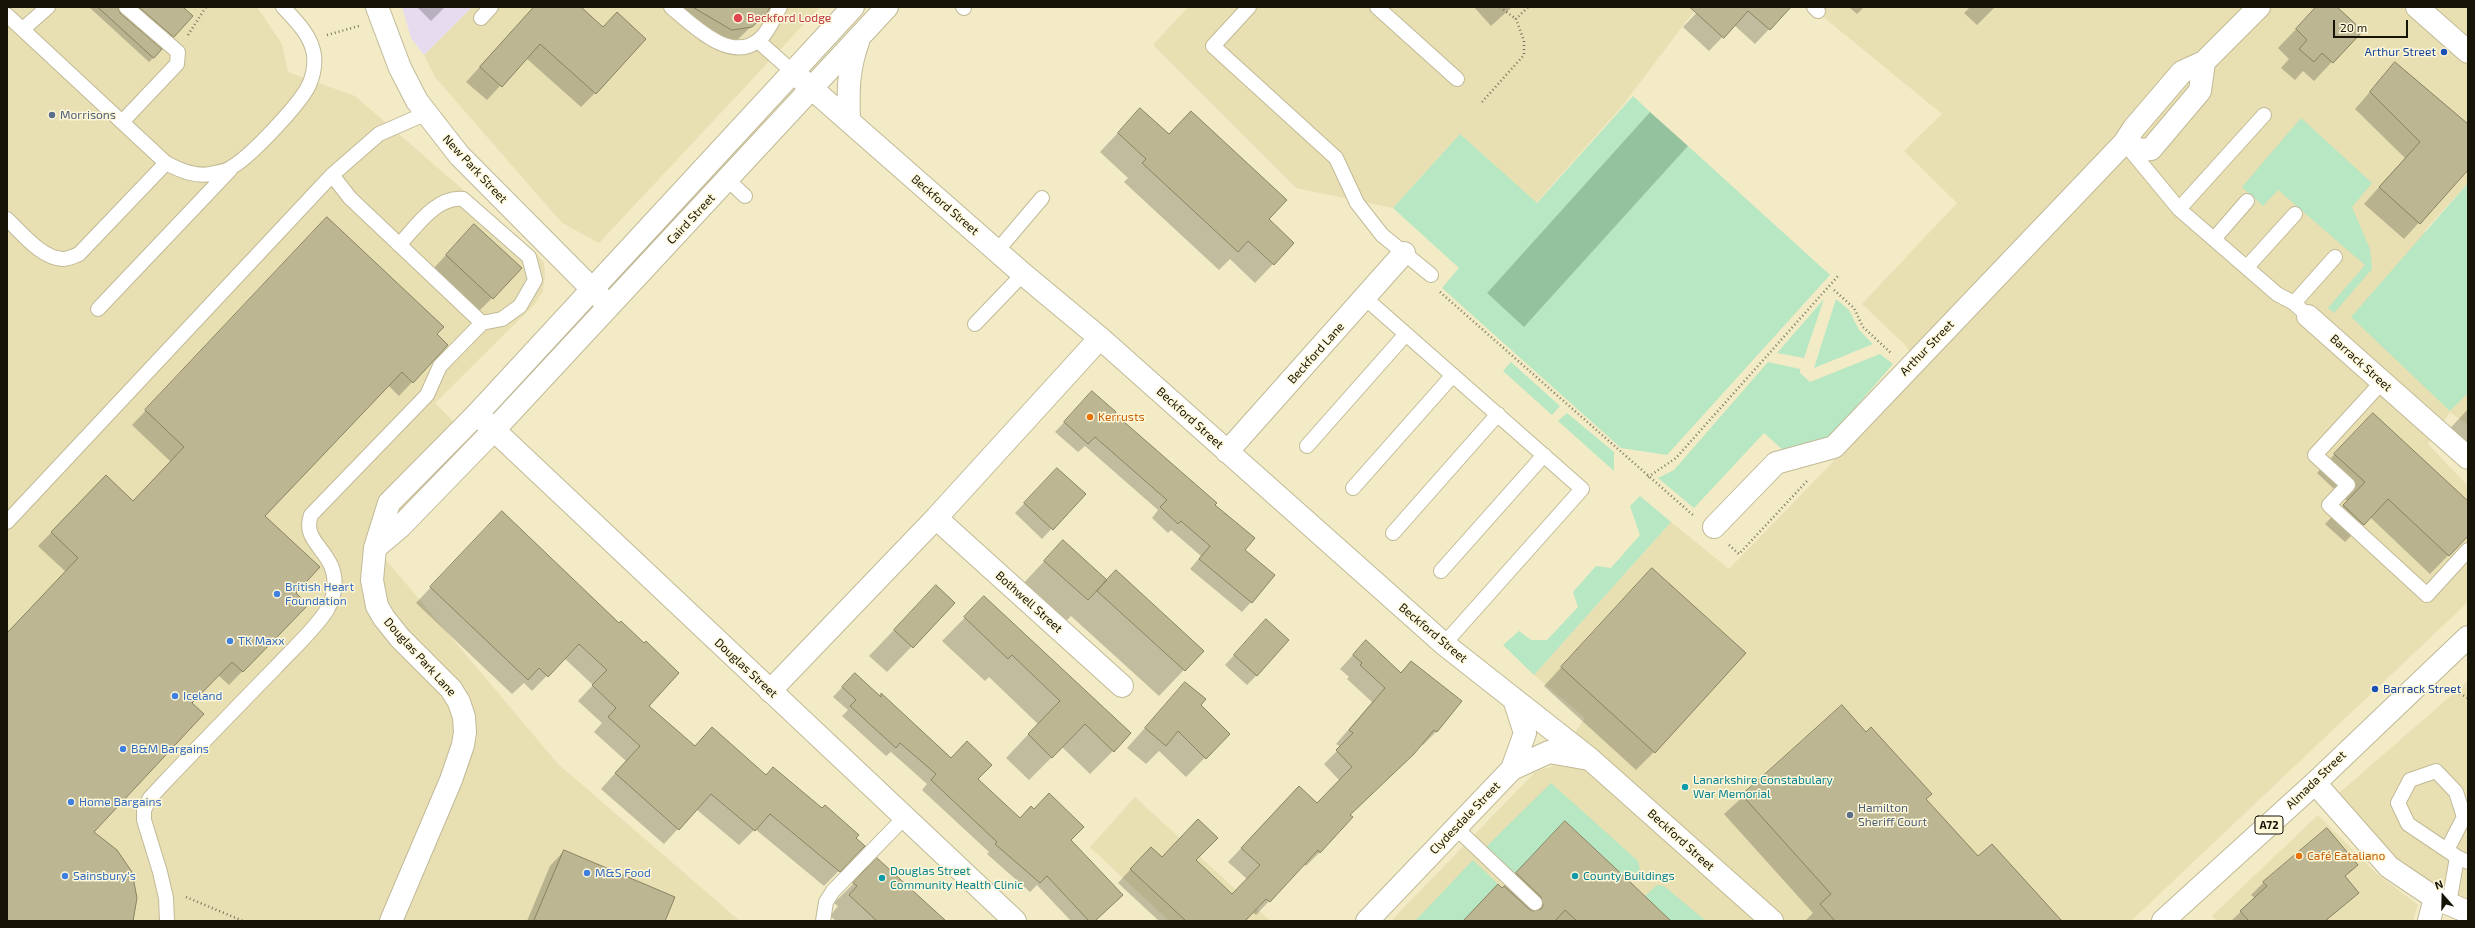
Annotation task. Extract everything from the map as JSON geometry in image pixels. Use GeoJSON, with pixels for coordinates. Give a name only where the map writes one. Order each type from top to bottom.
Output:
{"type":"FeatureCollection","features":[{"type":"Feature","properties":{"kind":"street","name":"Caird Street"},"geometry":{"type":"LineString","coordinates":[[477,414],[853,7]]}},
{"type":"Feature","properties":{"kind":"street","name":"Caird Street"},"geometry":{"type":"LineString","coordinates":[[494,430],[887,7]]}},
{"type":"Feature","properties":{"kind":"street"},"geometry":{"type":"LineString","coordinates":[[2124,143],[2140,150],[2151,149],[2200,91],[2204,62],[2260,7]]}},
{"type":"Feature","properties":{"kind":"street"},"geometry":{"type":"LineString","coordinates":[[2416,7],[2468,52]]}},
{"type":"Feature","properties":{"kind":"street","name":"New Park Street"},"geometry":{"type":"LineString","coordinates":[[379,14],[400,68],[417,101],[459,156],[609,306]]}},
{"type":"Feature","properties":{"kind":"street"},"geometry":{"type":"LineString","coordinates":[[849,121],[848,78],[851,60],[861,35]]}},
{"type":"Feature","properties":{"kind":"street","name":"Beckford Street"},"geometry":{"type":"LineString","coordinates":[[793,72],[1023,274],[1100,338],[1444,644],[1590,759],[1772,921]]}},
{"type":"Feature","properties":{"kind":"street","name":"Arthur Street"},"geometry":{"type":"LineString","coordinates":[[1707,523],[1776,463],[1834,447],[1907,368],[2124,143]]}},
{"type":"Feature","properties":{"kind":"street","name":"Beckford Lane"},"geometry":{"type":"LineString","coordinates":[[1227,452],[1404,254]]}},
{"type":"Feature","properties":{"kind":"street","name":"Barrack Street"},"geometry":{"type":"LineString","coordinates":[[2301,309],[2468,458]]}},
{"type":"Feature","properties":{"kind":"street"},"geometry":{"type":"LineString","coordinates":[[770,691],[936,518],[1100,338]]}},
{"type":"Feature","properties":{"kind":"street","name":"Douglas Street"},"geometry":{"type":"LineString","coordinates":[[477,414],[1015,921]]}},
{"type":"Feature","properties":{"kind":"street","name":"Douglas Park Lane"},"geometry":{"type":"LineString","coordinates":[[391,921],[451,780],[463,745],[465,732],[464,717],[459,702],[451,688],[400,638],[384,618],[377,606],[372,580],[376,548],[389,503],[477,414]]}},
{"type":"Feature","properties":{"kind":"street"},"geometry":{"type":"LineString","coordinates":[[376,548],[401,526],[494,430]]}},
{"type":"Feature","properties":{"kind":"street","name":"Bothwell Street"},"geometry":{"type":"LineString","coordinates":[[936,518],[1122,686]]}},
{"type":"Feature","properties":{"kind":"street","name":"Almada Street"},"geometry":{"type":"LineString","coordinates":[[2163,921],[2315,783],[2468,637]]}},
{"type":"Feature","properties":{"kind":"street","name":"Clydesdale Street"},"geometry":{"type":"LineString","coordinates":[[1367,921],[1512,769],[1525,733],[1514,699]]}},
{"type":"Feature","properties":{"kind":"street"},"geometry":{"type":"LineString","coordinates":[[1512,769],[1549,752],[1590,759]]}},
{"type":"Feature","properties":{"kind":"street"},"geometry":{"type":"LineString","coordinates":[[2315,783],[2389,867],[2451,905],[2429,921]]}},
{"type":"Feature","properties":{"kind":"lane"},"geometry":{"type":"LineString","coordinates":[[23,29],[48,7]]}},
{"type":"Feature","properties":{"kind":"lane"},"geometry":{"type":"LineString","coordinates":[[122,122],[177,64],[178,52],[126,7]]}},
{"type":"Feature","properties":{"kind":"lane"},"geometry":{"type":"LineString","coordinates":[[98,309],[232,167],[249,153],[286,114],[310,84],[314,69],[314,55],[310,40],[283,7]]}},
{"type":"Feature","properties":{"kind":"lane"},"geometry":{"type":"LineString","coordinates":[[480,18],[491,7]]}},
{"type":"Feature","properties":{"kind":"lane"},"geometry":{"type":"LineString","coordinates":[[671,7],[702,32],[727,48],[746,46],[758,41],[780,7]]}},
{"type":"Feature","properties":{"kind":"lane"},"geometry":{"type":"LineString","coordinates":[[1249,7],[1213,46],[1336,158],[1357,203],[1382,236],[1431,275]]}},
{"type":"Feature","properties":{"kind":"lane"},"geometry":{"type":"LineString","coordinates":[[1377,7],[1456,79]]}},
{"type":"Feature","properties":{"kind":"lane"},"geometry":{"type":"LineString","coordinates":[[7,15],[166,163],[181,171],[197,175],[214,174],[232,167]]}},
{"type":"Feature","properties":{"kind":"lane"},"geometry":{"type":"LineString","coordinates":[[758,41],[793,72]]}},
{"type":"Feature","properties":{"kind":"lane"},"geometry":{"type":"LineString","coordinates":[[7,522],[332,175],[380,134],[427,113]]}},
{"type":"Feature","properties":{"kind":"lane"},"geometry":{"type":"LineString","coordinates":[[2180,209],[2264,115]]}},
{"type":"Feature","properties":{"kind":"lane"},"geometry":{"type":"LineString","coordinates":[[2124,143],[2180,209],[2277,294],[2301,309],[2335,257]]}},
{"type":"Feature","properties":{"kind":"lane"},"geometry":{"type":"LineString","coordinates":[[7,219],[38,248],[51,256],[64,259],[79,254],[166,163]]}},
{"type":"Feature","properties":{"kind":"lane"},"geometry":{"type":"LineString","coordinates":[[332,175],[350,198],[482,323]]}},
{"type":"Feature","properties":{"kind":"lane"},"geometry":{"type":"LineString","coordinates":[[727,179],[745,196]]}},
{"type":"Feature","properties":{"kind":"lane"},"geometry":{"type":"LineString","coordinates":[[167,921],[164,888],[144,820],[144,810],[150,798],[292,650],[328,609],[334,592],[334,574],[326,553],[310,535],[308,523],[311,515],[427,395],[440,366],[482,323],[502,318],[520,306],[530,292],[535,280],[534,269],[529,257],[463,199],[453,198],[442,202],[399,245]]}},
{"type":"Feature","properties":{"kind":"lane"},"geometry":{"type":"LineString","coordinates":[[997,251],[1042,198]]}},
{"type":"Feature","properties":{"kind":"lane"},"geometry":{"type":"LineString","coordinates":[[2214,239],[2247,201]]}},
{"type":"Feature","properties":{"kind":"lane"},"geometry":{"type":"LineString","coordinates":[[2246,267],[2295,214]]}},
{"type":"Feature","properties":{"kind":"lane"},"geometry":{"type":"LineString","coordinates":[[975,324],[1023,274]]}},
{"type":"Feature","properties":{"kind":"lane"},"geometry":{"type":"LineString","coordinates":[[1365,298],[1582,488],[1444,644]]}},
{"type":"Feature","properties":{"kind":"lane"},"geometry":{"type":"LineString","coordinates":[[1307,446],[1406,334]]}},
{"type":"Feature","properties":{"kind":"lane"},"geometry":{"type":"LineString","coordinates":[[1353,488],[1453,375]]}},
{"type":"Feature","properties":{"kind":"lane"},"geometry":{"type":"LineString","coordinates":[[2382,382],[2315,455],[2348,485],[2329,505],[2427,595],[2468,550]]}},
{"type":"Feature","properties":{"kind":"lane"},"geometry":{"type":"LineString","coordinates":[[1394,533],[1498,414]]}},
{"type":"Feature","properties":{"kind":"lane"},"geometry":{"type":"LineString","coordinates":[[1441,571],[1544,454]]}},
{"type":"Feature","properties":{"kind":"lane"},"geometry":{"type":"LineString","coordinates":[[2451,905],[2457,857],[2466,818],[2456,792],[2436,771],[2410,780],[2398,803],[2408,824],[2457,857]]}},
{"type":"Feature","properties":{"kind":"lane"},"geometry":{"type":"LineString","coordinates":[[823,921],[826,902],[832,891],[904,817]]}},
{"type":"Feature","properties":{"kind":"lane"},"geometry":{"type":"LineString","coordinates":[[1456,828],[1535,903]]}},
{"type":"Feature","properties":{"kind":"path"},"geometry":{"type":"LineString","coordinates":[[178,52],[206,7]]}},
{"type":"Feature","properties":{"kind":"path"},"geometry":{"type":"LineString","coordinates":[[1482,102],[1524,56],[1524,41],[1516,19],[1500,7]]}},
{"type":"Feature","properties":{"kind":"path"},"geometry":{"type":"LineString","coordinates":[[1516,19],[1528,7]]}},
{"type":"Feature","properties":{"kind":"path"},"geometry":{"type":"LineString","coordinates":[[310,40],[379,14]]}},
{"type":"Feature","properties":{"kind":"path"},"geometry":{"type":"LineString","coordinates":[[1431,275],[1441,293],[1648,477],[1707,523]]}},
{"type":"Feature","properties":{"kind":"path"},"geometry":{"type":"LineString","coordinates":[[1648,477],[1676,458],[1838,276]]}},
{"type":"Feature","properties":{"kind":"path"},"geometry":{"type":"LineString","coordinates":[[1834,290],[1854,308],[1863,327],[1907,368]]}},
{"type":"Feature","properties":{"kind":"path"},"geometry":{"type":"LineString","coordinates":[[1728,544],[1739,554],[1812,475]]}},
{"type":"Feature","properties":{"kind":"path"},"geometry":{"type":"LineString","coordinates":[[164,888],[243,921]]}},
{"type":"Feature","properties":{"kind":"shaded area"},"geometry":{"type":"Polygon","coordinates":[[[7,7],[257,7],[282,44],[288,72],[355,96],[536,253],[544,263],[545,274],[543,291],[534,305],[435,403],[487,455],[376,548],[558,764],[740,921],[7,921],[7,7]]]}},
{"type":"Feature","properties":{"kind":"shaded area"},"geometry":{"type":"Polygon","coordinates":[[[402,7],[472,7],[424,55],[411,38],[402,7]]]}},
{"type":"Feature","properties":{"kind":"shaded area"},"geometry":{"type":"Polygon","coordinates":[[[472,7],[820,7],[599,243],[562,223],[435,77],[424,55],[472,7]]]}},
{"type":"Feature","properties":{"kind":"shaded area"},"geometry":{"type":"Polygon","coordinates":[[[1188,7],[1697,7],[1623,105],[1536,203],[1460,134],[1393,208],[1296,188],[1153,45],[1188,7]]]}},
{"type":"Feature","properties":{"kind":"shaded area"},"geometry":{"type":"Polygon","coordinates":[[[1811,7],[2468,7],[2468,183],[2425,230],[2450,411],[2468,393],[2468,425],[2450,412],[2428,444],[2468,486],[2468,602],[2131,921],[1391,921],[1537,770],[1551,767],[1585,718],[1534,675],[1671,522],[1729,569],[1924,368],[1904,344],[1862,304],[1957,203],[1904,151],[1942,114],[1811,7]]]}},
{"type":"Feature","properties":{"kind":"shaded area"},"geometry":{"type":"Polygon","coordinates":[[[2468,681],[2468,904],[2441,894],[2389,857],[2339,793],[2468,681]]]}},
{"type":"Feature","properties":{"kind":"shaded area"},"geometry":{"type":"Polygon","coordinates":[[[1135,797],[1270,921],[1169,921],[1090,847],[1135,797]]]}},
{"type":"Feature","properties":{"kind":"shaded area"},"geometry":{"type":"Polygon","coordinates":[[[2318,815],[2376,873],[2418,905],[2413,921],[2217,921],[2212,916],[2318,815]]]}},
{"type":"Feature","properties":{"kind":"green space"},"geometry":{"type":"Polygon","coordinates":[[[1633,96],[1650,112],[1487,293],[1524,326],[1688,146],[1830,275],[1667,455],[1621,448],[1442,288],[1459,268],[1393,208],[1460,134],[1537,203],[1633,96]]]}},
{"type":"Feature","properties":{"kind":"green space"},"geometry":{"type":"Polygon","coordinates":[[[1650,112],[1688,146],[1524,327],[1487,293],[1650,112]]]}},
{"type":"Feature","properties":{"kind":"green space"},"geometry":{"type":"Polygon","coordinates":[[[2301,118],[2372,183],[2352,207],[2370,249],[2372,269],[2334,313],[2328,308],[2365,265],[2278,190],[2263,206],[2242,187],[2301,118]]]}},
{"type":"Feature","properties":{"kind":"green space"},"geometry":{"type":"Polygon","coordinates":[[[2468,183],[2468,393],[2450,411],[2351,317],[2468,183]]]}},
{"type":"Feature","properties":{"kind":"green space"},"geometry":{"type":"Polygon","coordinates":[[[1824,299],[1804,358],[1777,353],[1824,299]]]}},
{"type":"Feature","properties":{"kind":"green space"},"geometry":{"type":"Polygon","coordinates":[[[1836,299],[1849,310],[1859,330],[1873,344],[1814,368],[1836,299]]]}},
{"type":"Feature","properties":{"kind":"green space"},"geometry":{"type":"Polygon","coordinates":[[[1880,354],[1893,364],[1828,439],[1783,450],[1764,433],[1694,508],[1658,478],[1674,470],[1768,362],[1800,369],[1800,373],[1810,382],[1880,354]]]}},
{"type":"Feature","properties":{"kind":"green space"},"geometry":{"type":"Polygon","coordinates":[[[1511,362],[1560,406],[1552,415],[1503,371],[1511,362]]]}},
{"type":"Feature","properties":{"kind":"green space"},"geometry":{"type":"Polygon","coordinates":[[[1567,413],[1614,452],[1614,471],[1558,421],[1567,413]]]}},
{"type":"Feature","properties":{"kind":"green space"},"geometry":{"type":"Polygon","coordinates":[[[1640,496],[1671,522],[1534,675],[1503,645],[1519,631],[1531,640],[1547,640],[1578,607],[1573,592],[1596,566],[1611,568],[1640,535],[1630,506],[1640,496]]]}},
{"type":"Feature","properties":{"kind":"green space"},"geometry":{"type":"Polygon","coordinates":[[[1551,783],[1638,861],[1640,869],[1630,882],[1520,870],[1514,875],[1485,848],[1551,783]]]}},
{"type":"Feature","properties":{"kind":"green space"},"geometry":{"type":"Polygon","coordinates":[[[1473,860],[1498,884],[1463,921],[1415,921],[1473,860]]]}},
{"type":"Feature","properties":{"kind":"green space"},"geometry":{"type":"Polygon","coordinates":[[[1657,885],[1664,886],[1706,921],[1671,921],[1645,896],[1657,885]]]}},
{"type":"Feature","properties":{"kind":"building"},"geometry":{"type":"Polygon","coordinates":[[[98,7],[118,7],[120,13],[162,49],[154,58],[98,7]]]}},
{"type":"Feature","properties":{"kind":"building"},"geometry":{"type":"Polygon","coordinates":[[[139,7],[183,7],[193,16],[174,37],[139,7]]]}},
{"type":"Feature","properties":{"kind":"building"},"geometry":{"type":"Polygon","coordinates":[[[534,7],[581,7],[603,27],[617,12],[646,39],[596,94],[540,44],[502,87],[480,67],[534,7]]]}},
{"type":"Feature","properties":{"kind":"building","name":"Beckford Lodge"},"geometry":{"type":"Polygon","coordinates":[[[693,7],[770,7],[767,13],[752,27],[732,30],[693,7]]]}},
{"type":"Feature","properties":{"kind":"building"},"geometry":{"type":"Polygon","coordinates":[[[1690,7],[1791,7],[1770,30],[1748,11],[1724,38],[1690,7]]]}},
{"type":"Feature","properties":{"kind":"building"},"geometry":{"type":"Polygon","coordinates":[[[2316,7],[2337,7],[2363,31],[2333,63],[2322,53],[2314,62],[2299,49],[2307,40],[2296,29],[2316,7]]]}},
{"type":"Feature","properties":{"kind":"building"},"geometry":{"type":"Polygon","coordinates":[[[2395,62],[2468,124],[2468,170],[2420,224],[2379,187],[2420,142],[2370,92],[2395,62]]]}},
{"type":"Feature","properties":{"kind":"building"},"geometry":{"type":"Polygon","coordinates":[[[1140,108],[1169,134],[1191,111],[1287,200],[1269,219],[1294,243],[1274,265],[1248,241],[1238,252],[1142,163],[1146,159],[1118,133],[1140,108]]]}},
{"type":"Feature","properties":{"kind":"building"},"geometry":{"type":"Polygon","coordinates":[[[327,217],[444,327],[437,334],[448,345],[413,383],[402,372],[265,516],[320,567],[296,593],[308,605],[243,672],[232,662],[192,703],[204,714],[94,832],[117,850],[132,872],[137,898],[133,921],[7,921],[7,633],[78,558],[51,532],[106,475],[133,501],[184,447],[145,410],[327,217]]]}},
{"type":"Feature","properties":{"kind":"building"},"geometry":{"type":"Polygon","coordinates":[[[474,224],[522,268],[493,299],[446,255],[474,224]]]}},
{"type":"Feature","properties":{"kind":"building"},"geometry":{"type":"Polygon","coordinates":[[[1092,391],[1116,412],[1115,414],[1217,503],[1215,505],[1255,538],[1245,550],[1275,575],[1252,603],[1199,559],[1210,546],[1181,521],[1178,524],[1160,507],[1167,500],[1095,437],[1088,444],[1064,422],[1092,391]]]}},
{"type":"Feature","properties":{"kind":"building"},"geometry":{"type":"Polygon","coordinates":[[[2373,413],[2468,501],[2468,536],[2449,556],[2388,499],[2364,525],[2343,505],[2365,482],[2334,454],[2373,413]]]}},
{"type":"Feature","properties":{"kind":"building"},"geometry":{"type":"Polygon","coordinates":[[[1057,468],[1086,494],[1053,530],[1024,503],[1057,468]]]}},
{"type":"Feature","properties":{"kind":"building"},"geometry":{"type":"Polygon","coordinates":[[[502,511],[619,623],[621,621],[644,643],[646,641],[679,673],[649,706],[695,746],[712,727],[766,775],[773,767],[822,808],[825,805],[859,835],[856,838],[865,846],[840,872],[770,814],[755,831],[711,794],[679,830],[615,773],[640,746],[608,717],[616,708],[592,685],[607,670],[579,644],[548,677],[539,668],[528,680],[430,587],[502,511]]]}},
{"type":"Feature","properties":{"kind":"building"},"geometry":{"type":"Polygon","coordinates":[[[1063,540],[1107,580],[1088,600],[1044,561],[1063,540]]]}},
{"type":"Feature","properties":{"kind":"building"},"geometry":{"type":"Polygon","coordinates":[[[1652,568],[1746,653],[1655,753],[1561,667],[1652,568]]]}},
{"type":"Feature","properties":{"kind":"building"},"geometry":{"type":"Polygon","coordinates":[[[1116,570],[1204,651],[1185,671],[1097,591],[1116,570]]]}},
{"type":"Feature","properties":{"kind":"building"},"geometry":{"type":"Polygon","coordinates":[[[936,585],[955,603],[913,648],[894,630],[936,585]]]}},
{"type":"Feature","properties":{"kind":"building"},"geometry":{"type":"Polygon","coordinates":[[[984,596],[1131,733],[1114,752],[1085,724],[1052,758],[1028,734],[1060,701],[1012,655],[1008,659],[964,617],[984,596]]]}},
{"type":"Feature","properties":{"kind":"building"},"geometry":{"type":"Polygon","coordinates":[[[1266,619],[1289,640],[1257,676],[1234,655],[1266,619]]]}},
{"type":"Feature","properties":{"kind":"building"},"geometry":{"type":"Polygon","coordinates":[[[1366,640],[1401,673],[1411,661],[1462,701],[1437,732],[1434,730],[1414,754],[1350,815],[1353,817],[1320,853],[1318,850],[1270,902],[1266,899],[1245,921],[1186,921],[1130,869],[1151,847],[1162,857],[1198,819],[1218,838],[1196,860],[1232,894],[1260,865],[1241,848],[1299,786],[1317,803],[1352,767],[1336,750],[1353,733],[1349,730],[1385,688],[1360,665],[1362,663],[1353,655],[1366,640]]]}},
{"type":"Feature","properties":{"kind":"building"},"geometry":{"type":"Polygon","coordinates":[[[855,673],[881,697],[881,693],[951,758],[967,741],[992,765],[978,779],[1020,818],[1031,806],[1034,809],[1049,793],[1084,827],[1071,840],[1123,895],[1095,921],[1089,921],[1047,876],[1040,883],[995,844],[997,842],[931,780],[936,774],[900,743],[896,748],[850,706],[856,700],[842,687],[855,673]]]}},
{"type":"Feature","properties":{"kind":"building"},"geometry":{"type":"Polygon","coordinates":[[[1185,682],[1206,699],[1201,705],[1230,734],[1206,759],[1178,731],[1166,746],[1145,728],[1185,682]]]}},
{"type":"Feature","properties":{"kind":"building","name":"Hamilton Sheriff Court"},"geometry":{"type":"Polygon","coordinates":[[[1842,705],[1866,732],[1871,727],[1932,794],[1926,799],[1978,856],[1992,844],[2062,921],[1835,921],[1820,904],[1831,894],[1742,795],[1842,705]]]}},
{"type":"Feature","properties":{"kind":"building","name":"County Buildings"},"geometry":{"type":"Polygon","coordinates":[[[1565,821],[1671,921],[1577,921],[1565,910],[1555,921],[1463,921],[1498,884],[1502,888],[1504,886],[1529,909],[1533,911],[1541,909],[1543,905],[1541,897],[1516,873],[1565,821]]]}},
{"type":"Feature","properties":{"kind":"building"},"geometry":{"type":"Polygon","coordinates":[[[2327,828],[2358,865],[2345,876],[2359,893],[2325,921],[2249,921],[2240,911],[2267,886],[2263,882],[2327,828]]]}},
{"type":"Feature","properties":{"kind":"building","name":"M&S Food"},"geometry":{"type":"Polygon","coordinates":[[[564,850],[675,897],[665,921],[534,921],[564,850]]]}},
{"type":"Feature","properties":{"kind":"building","name":"Douglas Street Community Health Clinic"},"geometry":{"type":"Polygon","coordinates":[[[877,858],[946,921],[877,921],[849,895],[857,886],[853,883],[877,858]]]}},
{"type":"Feature","properties":{"kind":"place","name":"Beckford Lodge"},"geometry":{"type":"Point","coordinates":[738,18]}},
{"type":"Feature","properties":{"kind":"place","name":"Arthur Street"},"geometry":{"type":"Point","coordinates":[2444,52]}},
{"type":"Feature","properties":{"kind":"place","name":"Morrisons"},"geometry":{"type":"Point","coordinates":[52,115]}},
{"type":"Feature","properties":{"kind":"place","name":"Kerrusts"},"geometry":{"type":"Point","coordinates":[1090,417]}},
{"type":"Feature","properties":{"kind":"place","name":"British Heart Foundation"},"geometry":{"type":"Point","coordinates":[277,594]}},
{"type":"Feature","properties":{"kind":"place","name":"TK Maxx"},"geometry":{"type":"Point","coordinates":[230,641]}},
{"type":"Feature","properties":{"kind":"place","name":"Barrack Street"},"geometry":{"type":"Point","coordinates":[2375,689]}},
{"type":"Feature","properties":{"kind":"place","name":"Iceland"},"geometry":{"type":"Point","coordinates":[175,696]}},
{"type":"Feature","properties":{"kind":"place","name":"B&M Bargains"},"geometry":{"type":"Point","coordinates":[123,749]}},
{"type":"Feature","properties":{"kind":"place","name":"Lanarkshire Constabulary War Memorial"},"geometry":{"type":"Point","coordinates":[1685,787]}},
{"type":"Feature","properties":{"kind":"place","name":"Home Bargains"},"geometry":{"type":"Point","coordinates":[71,802]}},
{"type":"Feature","properties":{"kind":"place","name":"Hamilton Sheriff Court"},"geometry":{"type":"Point","coordinates":[1850,815]}},
{"type":"Feature","properties":{"kind":"place","name":"Café Eataliano"},"geometry":{"type":"Point","coordinates":[2299,856]}},
{"type":"Feature","properties":{"kind":"place","name":"M&S Food"},"geometry":{"type":"Point","coordinates":[587,873]}},
{"type":"Feature","properties":{"kind":"place","name":"Sainsbury's"},"geometry":{"type":"Point","coordinates":[65,876]}},
{"type":"Feature","properties":{"kind":"place","name":"County Buildings"},"geometry":{"type":"Point","coordinates":[1575,876]}},
{"type":"Feature","properties":{"kind":"place","name":"Douglas Street Community Health Clinic"},"geometry":{"type":"Point","coordinates":[882,878]}}]}
